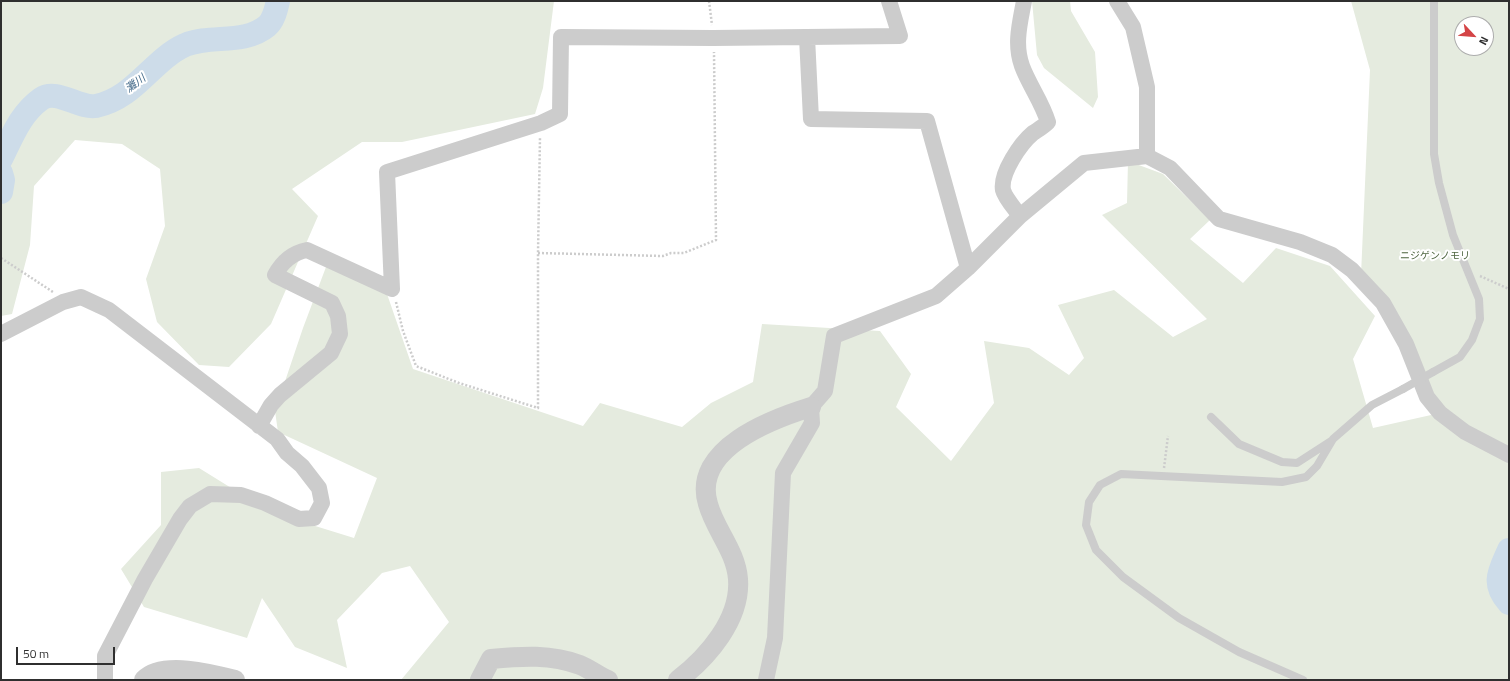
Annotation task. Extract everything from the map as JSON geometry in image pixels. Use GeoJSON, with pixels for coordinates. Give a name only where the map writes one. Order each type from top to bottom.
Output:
{"type":"FeatureCollection","features":[{"type":"Feature","properties":{"kind":"street"},"geometry":{"type":"LineString","coordinates":[[259,426],[271,405],[280,395],[331,353],[340,334],[338,316],[332,303],[275,275],[281,264],[298,252],[307,250],[392,289],[387,172],[541,122],[560,114],[561,36],[807,38],[900,36],[889,1]]}},
{"type":"Feature","properties":{"kind":"street"},"geometry":{"type":"LineString","coordinates":[[1020,216],[1003,190],[1004,175],[1014,155],[1033,134],[1042,129],[1048,122],[1044,108],[1022,66],[1017,36],[1024,1]]}},
{"type":"Feature","properties":{"kind":"street"},"geometry":{"type":"LineString","coordinates":[[1117,1],[1133,27],[1147,87],[1147,156]]}},
{"type":"Feature","properties":{"kind":"street"},"geometry":{"type":"LineString","coordinates":[[807,38],[811,119],[927,121],[968,268]]}},
{"type":"Feature","properties":{"kind":"street"},"geometry":{"type":"LineString","coordinates":[[678,680],[701,659],[715,642],[728,623],[736,602],[738,580],[734,558],[714,521],[707,503],[706,487],[712,465],[723,450],[753,430],[781,416],[811,407],[825,391],[834,336],[936,296],[968,268],[1020,216],[1084,163],[1147,156],[1170,168],[1219,219],[1300,242],[1332,255],[1352,270],[1383,303],[1406,344],[1427,396],[1440,413],[1465,432],[1509,455]]}},
{"type":"Feature","properties":{"kind":"street"},"geometry":{"type":"LineString","coordinates":[[1,334],[64,302],[81,297],[109,310],[277,439],[287,453],[302,466],[320,488],[322,503],[314,518],[299,519],[265,503],[241,495],[210,494],[190,506],[180,519],[149,572],[105,656],[105,680]]}},
{"type":"Feature","properties":{"kind":"street"},"geometry":{"type":"LineString","coordinates":[[766,680],[775,638],[783,473],[812,423],[811,407]]}},
{"type":"Feature","properties":{"kind":"street"},"geometry":{"type":"LineString","coordinates":[[480,680],[491,659],[542,656],[569,661],[608,680]]}},
{"type":"Feature","properties":{"kind":"street"},"geometry":{"type":"LineString","coordinates":[[144,680],[167,670],[190,670],[235,680]]}},
{"type":"Feature","properties":{"kind":"lane"},"geometry":{"type":"LineString","coordinates":[[1211,417],[1239,444],[1282,462],[1297,463],[1333,439],[1372,405],[1460,357],[1472,340],[1480,319],[1479,299],[1469,271],[1453,235],[1439,184],[1434,154],[1434,1]]}},
{"type":"Feature","properties":{"kind":"lane"},"geometry":{"type":"LineString","coordinates":[[1303,680],[1239,652],[1179,618],[1123,577],[1096,550],[1086,525],[1089,502],[1100,485],[1121,474],[1282,482],[1306,477],[1317,466],[1333,439]]}},
{"type":"Feature","properties":{"kind":"path"},"geometry":{"type":"LineString","coordinates":[[538,253],[663,256],[684,253],[716,240],[713,38],[709,1]]}},
{"type":"Feature","properties":{"kind":"path"},"geometry":{"type":"LineString","coordinates":[[392,289],[403,331],[416,366],[538,408],[538,253],[541,122]]}},
{"type":"Feature","properties":{"kind":"path"},"geometry":{"type":"LineString","coordinates":[[1,258],[24,272],[64,302]]}},
{"type":"Feature","properties":{"kind":"path"},"geometry":{"type":"LineString","coordinates":[[1469,271],[1509,289]]}},
{"type":"Feature","properties":{"kind":"path"},"geometry":{"type":"LineString","coordinates":[[1163,475],[1168,436]]}},
{"type":"Feature","properties":{"kind":"green space"},"geometry":{"type":"Polygon","coordinates":[[[1,1],[554,1],[543,88],[535,114],[402,142],[362,142],[292,189],[318,216],[271,324],[229,367],[199,365],[157,322],[146,279],[165,226],[160,169],[122,144],[75,140],[34,186],[30,245],[12,314],[1,316],[1,1]]]}},
{"type":"Feature","properties":{"kind":"green space"},"geometry":{"type":"Polygon","coordinates":[[[1032,1],[1070,1],[1071,11],[1095,52],[1098,97],[1093,108],[1044,68],[1037,55],[1032,1]]]}},
{"type":"Feature","properties":{"kind":"green space","name":"ニジゲンノモリ"},"geometry":{"type":"Polygon","coordinates":[[[1351,1],[1509,1],[1509,680],[401,680],[449,622],[410,566],[382,573],[337,620],[347,668],[295,647],[262,598],[247,638],[144,607],[121,569],[161,525],[161,472],[199,468],[270,512],[354,538],[377,478],[278,432],[275,411],[303,328],[326,267],[387,294],[413,369],[583,426],[600,403],[682,427],[711,403],[753,382],[762,324],[880,331],[911,374],[896,407],[951,461],[994,403],[984,341],[1029,348],[1069,375],[1084,358],[1058,305],[1114,290],[1173,337],[1207,319],[1102,215],[1127,203],[1128,161],[1163,174],[1210,220],[1190,239],[1243,283],[1276,248],[1330,266],[1375,316],[1353,359],[1373,428],[1440,413],[1361,275],[1370,70],[1351,1]]]}},
{"type":"Feature","properties":{"kind":"waterway","name":"灘川"},"geometry":{"type":"LineString","coordinates":[[1,159],[22,119],[41,99],[47,96],[61,97],[89,106],[96,106],[110,102],[133,87],[163,60],[185,45],[206,40],[238,37],[258,32],[267,26],[271,21],[278,1]]}},
{"type":"Feature","properties":{"kind":"waterway","name":"灘川"},"geometry":{"type":"LineString","coordinates":[[1,173],[3,180],[1,192]]}},
{"type":"Feature","properties":{"kind":"waterway"},"geometry":{"type":"LineString","coordinates":[[1509,550],[1499,577],[1500,589],[1503,596],[1509,603]]}}]}
